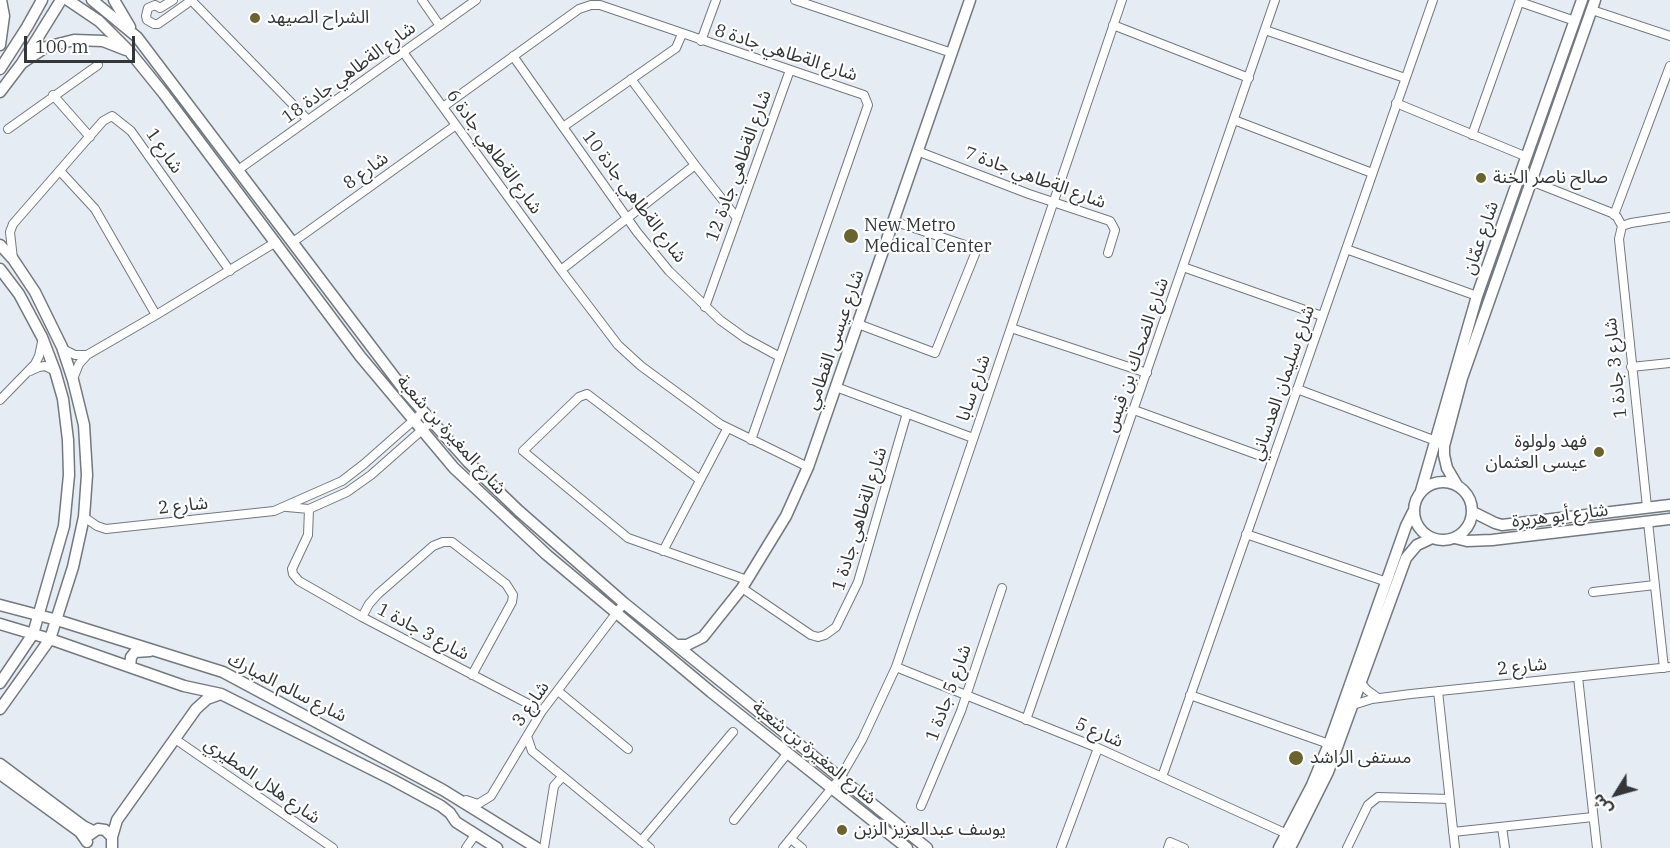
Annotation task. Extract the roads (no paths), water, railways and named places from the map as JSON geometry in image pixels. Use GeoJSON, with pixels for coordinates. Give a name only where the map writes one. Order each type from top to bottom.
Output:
{"type":"FeatureCollection","features":[{"type":"Feature","properties":{"kind":"main road"},"geometry":{"type":"LineString","coordinates":[[0,45],[4,16],[1,0]]}},
{"type":"Feature","properties":{"kind":"main road"},"geometry":{"type":"LineString","coordinates":[[0,69],[42,0]]}},
{"type":"Feature","properties":{"kind":"main road"},"geometry":{"type":"LineString","coordinates":[[0,92],[22,63],[61,0]]}},
{"type":"Feature","properties":{"kind":"main road","name":"شارع المغيرة بن شعبة"},"geometry":{"type":"LineString","coordinates":[[69,0],[99,21],[130,52],[164,93],[360,356],[454,468],[547,555],[616,613],[831,790],[907,848]]}},
{"type":"Feature","properties":{"kind":"main road","name":"شارع المغيرة بن شعبة"},"geometry":{"type":"LineString","coordinates":[[92,0],[137,37],[423,412],[493,487],[624,603],[927,848]]}},
{"type":"Feature","properties":{"kind":"main road"},"geometry":{"type":"LineString","coordinates":[[114,0],[137,37]]}},
{"type":"Feature","properties":{"kind":"main road","name":"شارع عيسى القطامي"},"geometry":{"type":"LineString","coordinates":[[702,637],[744,584],[786,516],[808,467],[970,0]]}},
{"type":"Feature","properties":{"kind":"main road","name":"شارع عمّان"},"geometry":{"type":"LineString","coordinates":[[1421,491],[1478,297],[1582,0]]}},
{"type":"Feature","properties":{"kind":"main road","name":"شارع عمّان"},"geometry":{"type":"LineString","coordinates":[[1457,485],[1447,468],[1444,446],[1462,378],[1593,5]]}},
{"type":"Feature","properties":{"kind":"main road"},"geometry":{"type":"LineString","coordinates":[[22,63],[46,47],[74,40],[103,41],[130,52]]}},
{"type":"Feature","properties":{"kind":"main road"},"geometry":{"type":"LineString","coordinates":[[0,709],[50,639],[57,620],[84,517],[86,449],[84,425],[62,347],[35,292],[13,259],[1,248]]}},
{"type":"Feature","properties":{"kind":"main road"},"geometry":{"type":"LineString","coordinates":[[0,269],[19,294],[42,337],[63,399],[68,440],[68,492],[64,526],[57,556],[33,634],[0,683]]}},
{"type":"Feature","properties":{"kind":"main road"},"geometry":{"type":"LineString","coordinates":[[1280,848],[1329,744],[1414,504],[1421,491],[1438,481],[1457,485],[1467,493],[1473,512],[1469,524],[1455,538],[1444,540],[1426,535],[1417,525],[1413,512]]}},
{"type":"Feature","properties":{"kind":"main road","name":"شارع أبو هريرة"},"geometry":{"type":"LineString","coordinates":[[1473,512],[1495,524],[1502,525],[1670,505]]}},
{"type":"Feature","properties":{"kind":"main road","name":"شارع أبو هريرة"},"geometry":{"type":"LineString","coordinates":[[1455,538],[1483,541],[1670,519]]}},
{"type":"Feature","properties":{"kind":"main road"},"geometry":{"type":"LineString","coordinates":[[1290,848],[1328,772],[1406,558],[1417,545],[1432,538]]}},
{"type":"Feature","properties":{"kind":"main road","name":"شارع سالم المبارك"},"geometry":{"type":"LineString","coordinates":[[0,605],[57,620],[223,672],[249,684],[456,798],[537,848]]}},
{"type":"Feature","properties":{"kind":"main road","name":"شارع سالم المبارك"},"geometry":{"type":"LineString","coordinates":[[0,624],[184,686],[221,694],[422,795],[450,813],[456,822],[497,848]]}},
{"type":"Feature","properties":{"kind":"main road"},"geometry":{"type":"LineString","coordinates":[[676,645],[687,645],[702,637]]}},
{"type":"Feature","properties":{"kind":"main road"},"geometry":{"type":"LineString","coordinates":[[702,637],[699,652],[703,667]]}},
{"type":"Feature","properties":{"kind":"main road"},"geometry":{"type":"LineString","coordinates":[[130,667],[131,657],[135,652],[159,652]]}},
{"type":"Feature","properties":{"kind":"main road"},"geometry":{"type":"LineString","coordinates":[[184,686],[193,699],[194,707],[191,716]]}},
{"type":"Feature","properties":{"kind":"main road"},"geometry":{"type":"LineString","coordinates":[[1,770],[76,830],[87,846],[95,830],[117,820],[191,716],[207,699],[221,694]]}},
{"type":"Feature","properties":{"kind":"main road"},"geometry":{"type":"LineString","coordinates":[[1,770],[82,826],[108,831],[113,845]]}},
{"type":"Feature","properties":{"kind":"main road"},"geometry":{"type":"LineString","coordinates":[[113,845],[117,820]]}},
{"type":"Feature","properties":{"kind":"street"},"geometry":{"type":"LineString","coordinates":[[173,0],[160,8],[155,5],[148,9],[147,20],[158,24],[192,0],[309,120]]}},
{"type":"Feature","properties":{"kind":"street"},"geometry":{"type":"LineString","coordinates":[[422,0],[440,26]]}},
{"type":"Feature","properties":{"kind":"street","name":"شارع الةطاهي جادة 18"},"geometry":{"type":"LineString","coordinates":[[238,170],[476,0]]}},
{"type":"Feature","properties":{"kind":"street"},"geometry":{"type":"LineString","coordinates":[[701,41],[716,0]]}},
{"type":"Feature","properties":{"kind":"street"},"geometry":{"type":"LineString","coordinates":[[795,0],[952,53]]}},
{"type":"Feature","properties":{"kind":"street","name":"شارع سابا"},"geometry":{"type":"LineString","coordinates":[[840,778],[862,741],[896,667],[1122,0]]}},
{"type":"Feature","properties":{"kind":"street","name":"شارع الضحاك بن قيس"},"geometry":{"type":"LineString","coordinates":[[1026,720],[1275,0]]}},
{"type":"Feature","properties":{"kind":"street","name":"شارع سليمان العدساني"},"geometry":{"type":"LineString","coordinates":[[1162,777],[1432,0]]}},
{"type":"Feature","properties":{"kind":"street"},"geometry":{"type":"LineString","coordinates":[[1472,135],[1520,1],[1575,21]]}},
{"type":"Feature","properties":{"kind":"street","name":"شارع الةطاهي جادة 8"},"geometry":{"type":"LineString","coordinates":[[443,107],[579,9],[591,5],[600,5],[701,41],[861,93],[866,98],[868,105],[751,440]]}},
{"type":"Feature","properties":{"kind":"street"},"geometry":{"type":"LineString","coordinates":[[1593,5],[1670,36]]}},
{"type":"Feature","properties":{"kind":"street"},"geometry":{"type":"LineString","coordinates":[[1113,26],[1249,78]]}},
{"type":"Feature","properties":{"kind":"street"},"geometry":{"type":"LineString","coordinates":[[1265,30],[1406,78]]}},
{"type":"Feature","properties":{"kind":"street"},"geometry":{"type":"LineString","coordinates":[[563,127],[676,48],[682,34]]}},
{"type":"Feature","properties":{"kind":"street","name":"شارع الةطاهي جادة 6"},"geometry":{"type":"LineString","coordinates":[[404,52],[605,330],[626,352],[727,429],[808,467]]}},
{"type":"Feature","properties":{"kind":"street","name":"شارع الةطاهي جادة 10"},"geometry":{"type":"LineString","coordinates":[[513,56],[627,218],[669,271],[705,307],[736,332],[780,357]]}},
{"type":"Feature","properties":{"kind":"street"},"geometry":{"type":"LineString","coordinates":[[8,129],[98,65]]}},
{"type":"Feature","properties":{"kind":"street"},"geometry":{"type":"LineString","coordinates":[[1614,215],[1670,66]]}},
{"type":"Feature","properties":{"kind":"street","name":"شارع الةطاهي جادة 12"},"geometry":{"type":"LineString","coordinates":[[705,307],[790,70]]}},
{"type":"Feature","properties":{"kind":"street"},"geometry":{"type":"LineString","coordinates":[[631,79],[737,218]]}},
{"type":"Feature","properties":{"kind":"street"},"geometry":{"type":"LineString","coordinates":[[53,95],[90,137]]}},
{"type":"Feature","properties":{"kind":"street"},"geometry":{"type":"LineString","coordinates":[[1396,104],[1527,157]]}},
{"type":"Feature","properties":{"kind":"street","name":"شارع 1"},"geometry":{"type":"LineString","coordinates":[[13,259],[11,227],[103,121],[112,116],[131,131],[230,271]]}},
{"type":"Feature","properties":{"kind":"street"},"geometry":{"type":"LineString","coordinates":[[1234,120],[1372,173]]}},
{"type":"Feature","properties":{"kind":"street","name":"شارع 8"},"geometry":{"type":"LineString","coordinates":[[293,242],[456,125]]}},
{"type":"Feature","properties":{"kind":"street","name":"شارع الةطاهي جادة 7"},"geometry":{"type":"LineString","coordinates":[[917,151],[1112,222],[1115,230],[1108,254]]}},
{"type":"Feature","properties":{"kind":"street"},"geometry":{"type":"LineString","coordinates":[[561,270],[695,165]]}},
{"type":"Feature","properties":{"kind":"street"},"geometry":{"type":"LineString","coordinates":[[60,171],[94,209],[156,315]]}},
{"type":"Feature","properties":{"kind":"street"},"geometry":{"type":"LineString","coordinates":[[1531,181],[1614,215],[1622,226],[1670,217]]}},
{"type":"Feature","properties":{"kind":"street"},"geometry":{"type":"LineString","coordinates":[[858,324],[935,352],[977,249],[893,221]]}},
{"type":"Feature","properties":{"kind":"street","name":"شارع 3 جادة 1"},"geometry":{"type":"LineString","coordinates":[[1622,226],[1619,239],[1647,507]]}},
{"type":"Feature","properties":{"kind":"street"},"geometry":{"type":"LineString","coordinates":[[73,380],[76,369],[87,355],[276,242]]}},
{"type":"Feature","properties":{"kind":"street"},"geometry":{"type":"LineString","coordinates":[[1346,249],[1478,297]]}},
{"type":"Feature","properties":{"kind":"street"},"geometry":{"type":"LineString","coordinates":[[1183,267],[1323,316]]}},
{"type":"Feature","properties":{"kind":"street"},"geometry":{"type":"LineString","coordinates":[[1011,328],[1147,373]]}},
{"type":"Feature","properties":{"kind":"street"},"geometry":{"type":"LineString","coordinates":[[0,400],[29,372],[39,356],[42,337]]}},
{"type":"Feature","properties":{"kind":"street"},"geometry":{"type":"LineString","coordinates":[[62,347],[75,355],[87,355]]}},
{"type":"Feature","properties":{"kind":"street"},"geometry":{"type":"LineString","coordinates":[[1631,367],[1670,363]]}},
{"type":"Feature","properties":{"kind":"street"},"geometry":{"type":"LineString","coordinates":[[29,372],[45,366],[55,371]]}},
{"type":"Feature","properties":{"kind":"street"},"geometry":{"type":"LineString","coordinates":[[836,387],[973,438]]}},
{"type":"Feature","properties":{"kind":"street"},"geometry":{"type":"LineString","coordinates":[[1297,389],[1436,441]]}},
{"type":"Feature","properties":{"kind":"street"},"geometry":{"type":"LineString","coordinates":[[700,480],[587,394],[579,397],[523,451],[619,532],[633,540],[744,584]]}},
{"type":"Feature","properties":{"kind":"street"},"geometry":{"type":"LineString","coordinates":[[1134,410],[1272,460]]}},
{"type":"Feature","properties":{"kind":"street","name":"شارع 2"},"geometry":{"type":"LineString","coordinates":[[84,517],[106,529],[274,512],[330,488],[354,473],[423,412]]}},
{"type":"Feature","properties":{"kind":"street","name":"شارع الةطاهي جادة 1"},"geometry":{"type":"LineString","coordinates":[[744,584],[811,635],[818,637],[825,635],[836,627],[858,582],[908,413]]}},
{"type":"Feature","properties":{"kind":"street"},"geometry":{"type":"LineString","coordinates":[[309,510],[335,499],[360,484],[431,422]]}},
{"type":"Feature","properties":{"kind":"street"},"geometry":{"type":"LineString","coordinates":[[663,551],[727,429]]}},
{"type":"Feature","properties":{"kind":"street","name":"شارع 2"},"geometry":{"type":"LineString","coordinates":[[287,507],[309,510]]}},
{"type":"Feature","properties":{"kind":"street","name":"شارع 3 جادة 1"},"geometry":{"type":"LineString","coordinates":[[309,510],[308,535],[293,566],[293,574],[301,583],[542,711]]}},
{"type":"Feature","properties":{"kind":"street"},"geometry":{"type":"LineString","coordinates":[[1648,522],[1667,668]]}},
{"type":"Feature","properties":{"kind":"street"},"geometry":{"type":"LineString","coordinates":[[1246,534],[1387,582]]}},
{"type":"Feature","properties":{"kind":"street"},"geometry":{"type":"LineString","coordinates":[[362,617],[378,594],[433,546],[443,542],[452,543],[506,584],[513,595],[512,602],[472,675]]}},
{"type":"Feature","properties":{"kind":"street"},"geometry":{"type":"LineString","coordinates":[[1593,592],[1655,585]]}},
{"type":"Feature","properties":{"kind":"street","name":"شارع 5 جادة 1"},"geometry":{"type":"LineString","coordinates":[[921,806],[948,744],[1002,588]]}},
{"type":"Feature","properties":{"kind":"street","name":"شارع 3"},"geometry":{"type":"LineString","coordinates":[[456,798],[478,804],[491,796],[542,711],[624,603]]}},
{"type":"Feature","properties":{"kind":"street","name":"شارع 5"},"geometry":{"type":"LineString","coordinates":[[896,667],[1098,748],[1287,834]]}},
{"type":"Feature","properties":{"kind":"street","name":"شارع 2"},"geometry":{"type":"LineString","coordinates":[[1353,705],[1378,698],[1667,668]]}},
{"type":"Feature","properties":{"kind":"street"},"geometry":{"type":"LineString","coordinates":[[1578,677],[1597,848]]}},
{"type":"Feature","properties":{"kind":"street"},"geometry":{"type":"LineString","coordinates":[[1361,683],[1378,698]]}},
{"type":"Feature","properties":{"kind":"street"},"geometry":{"type":"LineString","coordinates":[[558,691],[628,749]]}},
{"type":"Feature","properties":{"kind":"street"},"geometry":{"type":"LineString","coordinates":[[1438,691],[1455,848]]}},
{"type":"Feature","properties":{"kind":"street"},"geometry":{"type":"LineString","coordinates":[[1190,695],[1329,744]]}},
{"type":"Feature","properties":{"kind":"street"},"geometry":{"type":"LineString","coordinates":[[641,842],[733,732]]}},
{"type":"Feature","properties":{"kind":"street"},"geometry":{"type":"LineString","coordinates":[[527,736],[532,751],[650,848]]}},
{"type":"Feature","properties":{"kind":"street","name":"شارع هلال المطيري"},"geometry":{"type":"LineString","coordinates":[[175,739],[328,846]]}},
{"type":"Feature","properties":{"kind":"street"},"geometry":{"type":"LineString","coordinates":[[1061,848],[1098,748]]}},
{"type":"Feature","properties":{"kind":"street"},"geometry":{"type":"LineString","coordinates":[[734,820],[787,754]]}},
{"type":"Feature","properties":{"kind":"street"},"geometry":{"type":"LineString","coordinates":[[544,848],[554,786],[562,777]]}},
{"type":"Feature","properties":{"kind":"street"},"geometry":{"type":"LineString","coordinates":[[783,848],[840,778]]}},
{"type":"Feature","properties":{"kind":"street"},"geometry":{"type":"LineString","coordinates":[[1347,848],[1368,805],[1378,797],[1449,800]]}},
{"type":"Feature","properties":{"kind":"street"},"geometry":{"type":"LineString","coordinates":[[1453,832],[1593,817]]}},
{"type":"Feature","properties":{"kind":"street"},"geometry":{"type":"LineString","coordinates":[[1502,827],[1504,848]]}},
{"type":"Feature","properties":{"kind":"street"},"geometry":{"type":"LineString","coordinates":[[466,848],[475,835]]}},
{"type":"Feature","properties":{"kind":"street"},"geometry":{"type":"LineString","coordinates":[[791,839],[802,848]]}},
{"type":"Feature","properties":{"kind":"street"},"geometry":{"type":"LineString","coordinates":[[1168,848],[1170,842],[1184,848]]}},
{"type":"Feature","properties":{"kind":"place","name":"الشراح الصيهد"},"geometry":{"type":"Point","coordinates":[255,18]}},
{"type":"Feature","properties":{"kind":"place","name":"صالح ناصر الخنة"},"geometry":{"type":"Point","coordinates":[1481,178]}},
{"type":"Feature","properties":{"kind":"place","name":"New Metro Medical Center"},"geometry":{"type":"Point","coordinates":[851,236]}},
{"type":"Feature","properties":{"kind":"place","name":"فهد ولولوة عيسى العثمان"},"geometry":{"type":"Point","coordinates":[1599,452]}},
{"type":"Feature","properties":{"kind":"place","name":"مستفى الراشد"},"geometry":{"type":"Point","coordinates":[1296,758]}},
{"type":"Feature","properties":{"kind":"place","name":"يوسف عبدالعزيز الزبن"},"geometry":{"type":"Point","coordinates":[842,830]}}]}
